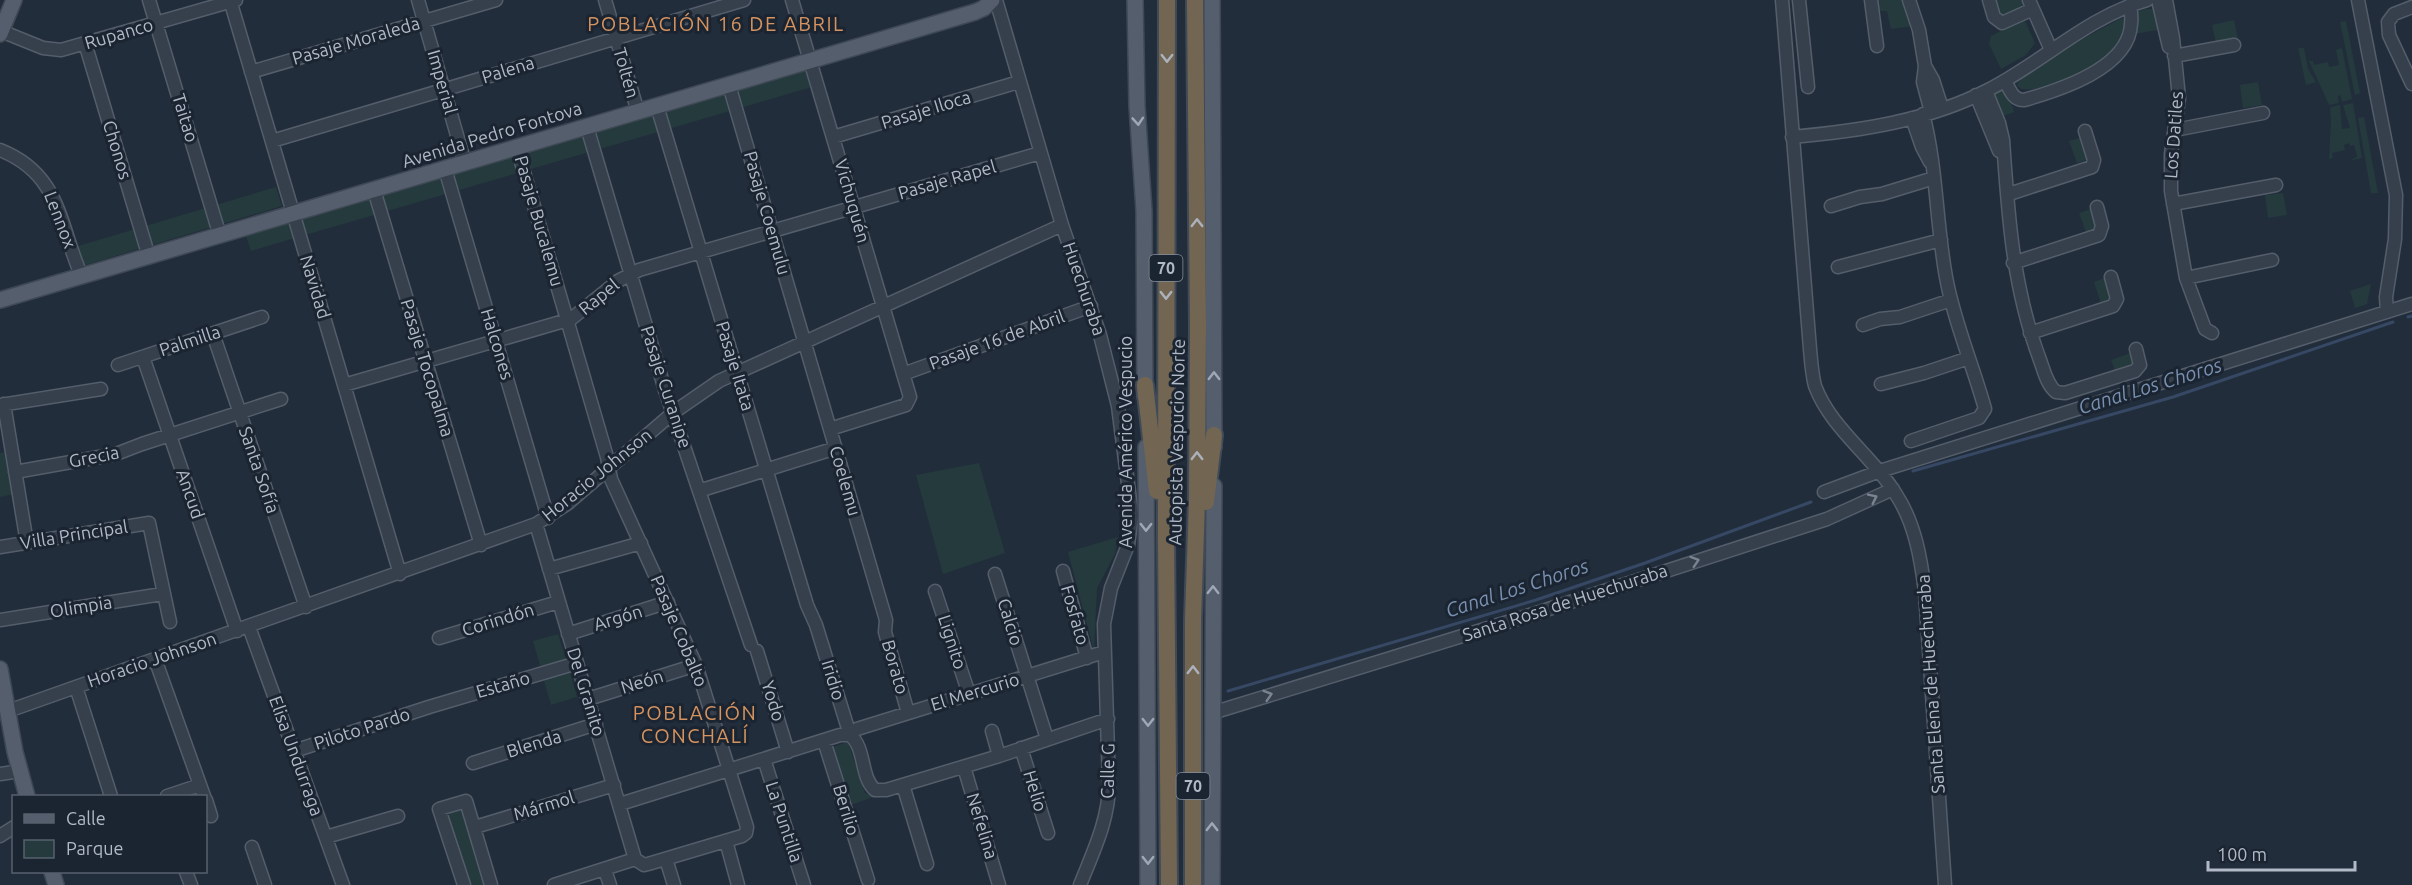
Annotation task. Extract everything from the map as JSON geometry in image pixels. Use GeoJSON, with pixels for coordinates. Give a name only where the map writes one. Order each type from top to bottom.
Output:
{"type":"FeatureCollection","features":[{"type":"Feature","properties":{"kind":"highway","name":"Autopista Vespucio Norte"},"geometry":{"type":"LineString","coordinates":[[1167,0],[1166,536],[1169,885]]}},
{"type":"Feature","properties":{"kind":"highway","name":"Autopista Vespucio Norte"},"geometry":{"type":"LineString","coordinates":[[1193,885],[1193,620],[1197,501],[1198,324],[1195,0]]}},
{"type":"Feature","properties":{"kind":"highway"},"geometry":{"type":"LineString","coordinates":[[1145,385],[1155,478],[1166,536]]}},
{"type":"Feature","properties":{"kind":"highway"},"geometry":{"type":"LineString","coordinates":[[1193,620],[1214,435]]}},
{"type":"Feature","properties":{"kind":"main road"},"geometry":{"type":"LineString","coordinates":[[1,32],[14,0]]}},
{"type":"Feature","properties":{"kind":"main road","name":"Avenida Pedro Fontova"},"geometry":{"type":"LineString","coordinates":[[0,300],[975,12],[984,8],[992,0]]}},
{"type":"Feature","properties":{"kind":"main road","name":"Avenida Américo Vespucio"},"geometry":{"type":"LineString","coordinates":[[1135,0],[1137,106],[1144,211],[1148,885]]}},
{"type":"Feature","properties":{"kind":"main road"},"geometry":{"type":"LineString","coordinates":[[1212,0],[1214,435],[1212,885]]}},
{"type":"Feature","properties":{"kind":"main road"},"geometry":{"type":"LineString","coordinates":[[0,669],[27,795]]}},
{"type":"Feature","properties":{"kind":"street","name":"Taitao"},"geometry":{"type":"LineString","coordinates":[[149,0],[220,236]]}},
{"type":"Feature","properties":{"kind":"street","name":"Imperial"},"geometry":{"type":"LineString","coordinates":[[418,0],[465,163]]}},
{"type":"Feature","properties":{"kind":"street","name":"Pasaje Moraleda"},"geometry":{"type":"LineString","coordinates":[[251,72],[496,0]]}},
{"type":"Feature","properties":{"kind":"street","name":"Toltén"},"geometry":{"type":"LineString","coordinates":[[605,0],[638,112]]}},
{"type":"Feature","properties":{"kind":"street","name":"Palena"},"geometry":{"type":"LineString","coordinates":[[272,141],[744,0]]}},
{"type":"Feature","properties":{"kind":"street","name":"Vichuquén"},"geometry":{"type":"LineString","coordinates":[[792,0],[910,398],[909,403],[830,429]]}},
{"type":"Feature","properties":{"kind":"street","name":"Huechuraba"},"geometry":{"type":"LineString","coordinates":[[996,0],[1062,225],[1108,360],[1118,406],[1132,515],[1128,545],[1111,588],[1106,609],[1104,652]]}},
{"type":"Feature","properties":{"kind":"street"},"geometry":{"type":"LineString","coordinates":[[1782,0],[1815,384],[1836,420],[1893,489]]}},
{"type":"Feature","properties":{"kind":"street"},"geometry":{"type":"LineString","coordinates":[[1799,0],[1808,87]]}},
{"type":"Feature","properties":{"kind":"street"},"geometry":{"type":"LineString","coordinates":[[1871,0],[1877,46]]}},
{"type":"Feature","properties":{"kind":"street"},"geometry":{"type":"LineString","coordinates":[[1909,0],[1917,24],[1925,66],[1923,82],[1927,113],[1922,147],[1931,163],[1934,178],[1951,300],[1984,407],[1984,414],[1977,420],[1911,441]]}},
{"type":"Feature","properties":{"kind":"street"},"geometry":{"type":"LineString","coordinates":[[1989,0],[1994,17],[2002,23],[2031,4],[2051,50]]}},
{"type":"Feature","properties":{"kind":"street"},"geometry":{"type":"LineString","coordinates":[[1792,137],[1859,130],[1927,113],[1981,93],[2005,81],[2089,26],[2130,5],[2147,0]]}},
{"type":"Feature","properties":{"kind":"street"},"geometry":{"type":"LineString","coordinates":[[2158,0],[2166,41],[2174,56],[2234,45]]}},
{"type":"Feature","properties":{"kind":"street","name":"Los Datiles"},"geometry":{"type":"LineString","coordinates":[[2166,0],[2174,38],[2179,98],[2170,165],[2173,204],[2186,278],[2205,329],[2212,333]]}},
{"type":"Feature","properties":{"kind":"street"},"geometry":{"type":"LineString","coordinates":[[2358,0],[2396,195],[2395,239],[2386,297],[2387,312]]}},
{"type":"Feature","properties":{"kind":"street","name":"Rupanco"},"geometry":{"type":"LineString","coordinates":[[1,32],[48,49],[61,50],[232,1]]}},
{"type":"Feature","properties":{"kind":"street","name":"Navidad"},"geometry":{"type":"LineString","coordinates":[[232,1],[400,574]]}},
{"type":"Feature","properties":{"kind":"street"},"geometry":{"type":"LineString","coordinates":[[2005,81],[2018,100],[2024,100],[2063,88],[2086,77],[2104,66],[2121,50],[2132,25],[2130,5]]}},
{"type":"Feature","properties":{"kind":"street"},"geometry":{"type":"LineString","coordinates":[[2412,7],[2394,14],[2388,22],[2389,35],[2412,84]]}},
{"type":"Feature","properties":{"kind":"street","name":"Chonos"},"geometry":{"type":"LineString","coordinates":[[85,43],[149,257]]}},
{"type":"Feature","properties":{"kind":"street","name":"Pasaje Iloca"},"geometry":{"type":"LineString","coordinates":[[833,138],[1019,82]]}},
{"type":"Feature","properties":{"kind":"street","name":"Pasaje Coemulu"},"geometry":{"type":"LineString","coordinates":[[729,85],[805,341]]}},
{"type":"Feature","properties":{"kind":"street"},"geometry":{"type":"LineString","coordinates":[[1981,93],[2001,131],[2013,263],[2031,333],[2051,387],[2059,393],[2070,392],[2137,369],[2140,365],[2136,349]]}},
{"type":"Feature","properties":{"kind":"street","name":"Pasaje Itata"},"geometry":{"type":"LineString","coordinates":[[657,106],[807,605],[816,625]]}},
{"type":"Feature","properties":{"kind":"street"},"geometry":{"type":"LineString","coordinates":[[2175,130],[2263,112]]}},
{"type":"Feature","properties":{"kind":"street","name":"Pasaje Curanipe"},"geometry":{"type":"LineString","coordinates":[[587,127],[665,390],[754,648]]}},
{"type":"Feature","properties":{"kind":"street"},"geometry":{"type":"LineString","coordinates":[[2008,194],[2092,166],[2094,160],[2085,131]]}},
{"type":"Feature","properties":{"kind":"street","name":"Pasaje Bucalemu"},"geometry":{"type":"LineString","coordinates":[[517,148],[609,468]]}},
{"type":"Feature","properties":{"kind":"street","name":"Lennox"},"geometry":{"type":"LineString","coordinates":[[0,150],[24,162],[44,181],[59,211],[82,277]]}},
{"type":"Feature","properties":{"kind":"street","name":"Pasaje Rapel"},"geometry":{"type":"LineString","coordinates":[[854,207],[1040,153]]}},
{"type":"Feature","properties":{"kind":"street","name":"Halcones"},"geometry":{"type":"LineString","coordinates":[[445,169],[548,518]]}},
{"type":"Feature","properties":{"kind":"street"},"geometry":{"type":"LineString","coordinates":[[1831,206],[1934,178]]}},
{"type":"Feature","properties":{"kind":"street"},"geometry":{"type":"LineString","coordinates":[[2173,204],[2277,185]]}},
{"type":"Feature","properties":{"kind":"street","name":"Pasaje Tocopalma"},"geometry":{"type":"LineString","coordinates":[[374,190],[481,545]]}},
{"type":"Feature","properties":{"kind":"street","name":"Rapel"},"geometry":{"type":"LineString","coordinates":[[344,385],[567,320],[578,315],[630,274],[854,207]]}},
{"type":"Feature","properties":{"kind":"street"},"geometry":{"type":"LineString","coordinates":[[2013,263],[2099,235],[2102,226],[2097,207]]}},
{"type":"Feature","properties":{"kind":"street","name":"Horacio Johnson"},"geometry":{"type":"LineString","coordinates":[[8,711],[536,524],[548,518],[702,391],[736,372],[1062,225]]}},
{"type":"Feature","properties":{"kind":"street"},"geometry":{"type":"LineString","coordinates":[[1838,267],[1941,240]]}},
{"type":"Feature","properties":{"kind":"street"},"geometry":{"type":"LineString","coordinates":[[2186,278],[2272,260]]}},
{"type":"Feature","properties":{"kind":"street"},"geometry":{"type":"LineString","coordinates":[[2031,333],[2113,306],[2117,299],[2111,277]]}},
{"type":"Feature","properties":{"kind":"street"},"geometry":{"type":"LineString","coordinates":[[1863,325],[1884,318],[1900,317],[1951,300]]}},
{"type":"Feature","properties":{"kind":"street"},"geometry":{"type":"LineString","coordinates":[[1824,492],[1880,471],[2412,304]]}},
{"type":"Feature","properties":{"kind":"street","name":"Pasaje 16 de Abril"},"geometry":{"type":"LineString","coordinates":[[903,374],[1091,306]]}},
{"type":"Feature","properties":{"kind":"street","name":"Palmilla"},"geometry":{"type":"LineString","coordinates":[[118,366],[262,317]]}},
{"type":"Feature","properties":{"kind":"street","name":"Santa Sofía"},"geometry":{"type":"LineString","coordinates":[[213,334],[306,607]]}},
{"type":"Feature","properties":{"kind":"street","name":"Coelemu"},"geometry":{"type":"LineString","coordinates":[[805,341],[886,620]]}},
{"type":"Feature","properties":{"kind":"street","name":"Ancud"},"geometry":{"type":"LineString","coordinates":[[143,357],[243,629]]}},
{"type":"Feature","properties":{"kind":"street"},"geometry":{"type":"LineString","coordinates":[[1881,384],[1924,374],[1969,358]]}},
{"type":"Feature","properties":{"kind":"street"},"geometry":{"type":"LineString","coordinates":[[27,543],[2,404],[101,389]]}},
{"type":"Feature","properties":{"kind":"street","name":"Grecia"},"geometry":{"type":"LineString","coordinates":[[15,472],[116,454],[281,399]]}},
{"type":"Feature","properties":{"kind":"street"},"geometry":{"type":"LineString","coordinates":[[700,489],[836,448]]}},
{"type":"Feature","properties":{"kind":"street","name":"Pasaje Cobalto"},"geometry":{"type":"LineString","coordinates":[[609,468],[611,479],[696,665],[747,827],[746,833],[726,841]]}},
{"type":"Feature","properties":{"kind":"street","name":"Santa Rosa de Huechuraba"},"geometry":{"type":"LineString","coordinates":[[1212,713],[1827,519],[1893,489]]}},
{"type":"Feature","properties":{"kind":"street","name":"Santa Elena de Huechuraba"},"geometry":{"type":"LineString","coordinates":[[1893,489],[1906,511],[1921,561],[1946,885]]}},
{"type":"Feature","properties":{"kind":"street","name":"Villa Principal"},"geometry":{"type":"LineString","coordinates":[[0,547],[149,523],[162,594]]}},
{"type":"Feature","properties":{"kind":"street","name":"Del Granito"},"geometry":{"type":"LineString","coordinates":[[536,524],[635,859]]}},
{"type":"Feature","properties":{"kind":"street"},"geometry":{"type":"LineString","coordinates":[[549,569],[641,543]]}},
{"type":"Feature","properties":{"kind":"street","name":"Fosfato"},"geometry":{"type":"LineString","coordinates":[[1063,572],[1087,658]]}},
{"type":"Feature","properties":{"kind":"street","name":"Calcio"},"geometry":{"type":"LineString","coordinates":[[995,574],[1047,739]]}},
{"type":"Feature","properties":{"kind":"street","name":"Lignito"},"geometry":{"type":"LineString","coordinates":[[935,591],[969,694]]}},
{"type":"Feature","properties":{"kind":"street"},"geometry":{"type":"LineString","coordinates":[[162,594],[170,622]]}},
{"type":"Feature","properties":{"kind":"street","name":"Olimpia"},"geometry":{"type":"LineString","coordinates":[[0,620],[162,594]]}},
{"type":"Feature","properties":{"kind":"street","name":"Corindón"},"geometry":{"type":"LineString","coordinates":[[439,638],[558,602]]}},
{"type":"Feature","properties":{"kind":"street","name":"Argón"},"geometry":{"type":"LineString","coordinates":[[568,634],[668,602]]}},
{"type":"Feature","properties":{"kind":"street","name":"Borato"},"geometry":{"type":"LineString","coordinates":[[886,620],[885,632],[908,713]]}},
{"type":"Feature","properties":{"kind":"street","name":"Iridio"},"geometry":{"type":"LineString","coordinates":[[816,625],[849,735]]}},
{"type":"Feature","properties":{"kind":"street","name":"Elisa Undurraga"},"geometry":{"type":"LineString","coordinates":[[243,629],[294,751],[344,885]]}},
{"type":"Feature","properties":{"kind":"street","name":"Yodo"},"geometry":{"type":"LineString","coordinates":[[754,648],[788,752]]}},
{"type":"Feature","properties":{"kind":"street","name":"El Mercurio"},"geometry":{"type":"LineString","coordinates":[[620,804],[849,735],[857,729],[1104,652]]}},
{"type":"Feature","properties":{"kind":"street","name":"Calle G"},"geometry":{"type":"LineString","coordinates":[[1080,885],[1108,806],[1108,719],[1104,652]]}},
{"type":"Feature","properties":{"kind":"street"},"geometry":{"type":"LineString","coordinates":[[155,659],[203,794],[185,795]]}},
{"type":"Feature","properties":{"kind":"street","name":"Estaño"},"geometry":{"type":"LineString","coordinates":[[429,707],[577,663]]}},
{"type":"Feature","properties":{"kind":"street","name":"Neón"},"geometry":{"type":"LineString","coordinates":[[588,699],[696,665]]}},
{"type":"Feature","properties":{"kind":"street"},"geometry":{"type":"LineString","coordinates":[[76,687],[111,795]]}},
{"type":"Feature","properties":{"kind":"street","name":"Piloto Pardo"},"geometry":{"type":"LineString","coordinates":[[294,751],[429,707]]}},
{"type":"Feature","properties":{"kind":"street"},"geometry":{"type":"LineString","coordinates":[[849,735],[856,743],[872,787],[882,791],[999,756],[1108,719]]}},
{"type":"Feature","properties":{"kind":"street","name":"Blenda"},"geometry":{"type":"LineString","coordinates":[[473,763],[596,724]]}},
{"type":"Feature","properties":{"kind":"street"},"geometry":{"type":"LineString","coordinates":[[992,731],[999,756]]}},
{"type":"Feature","properties":{"kind":"street","name":"Berilio"},"geometry":{"type":"LineString","coordinates":[[824,741],[867,880]]}},
{"type":"Feature","properties":{"kind":"street","name":"Helio"},"geometry":{"type":"LineString","coordinates":[[1021,748],[1048,833]]}},
{"type":"Feature","properties":{"kind":"street","name":"La Puntilla"},"geometry":{"type":"LineString","coordinates":[[764,759],[804,885]]}},
{"type":"Feature","properties":{"kind":"street","name":"Nefelina"},"geometry":{"type":"LineString","coordinates":[[964,766],[999,885]]}},
{"type":"Feature","properties":{"kind":"street"},"geometry":{"type":"LineString","coordinates":[[0,774],[20,771]]}},
{"type":"Feature","properties":{"kind":"street","name":"Mármol"},"geometry":{"type":"LineString","coordinates":[[475,827],[614,785]]}},
{"type":"Feature","properties":{"kind":"street"},"geometry":{"type":"LineString","coordinates":[[903,785],[927,864]]}},
{"type":"Feature","properties":{"kind":"street"},"geometry":{"type":"LineString","coordinates":[[464,885],[439,809],[466,801],[491,885]]}},
{"type":"Feature","properties":{"kind":"street"},"geometry":{"type":"LineString","coordinates":[[207,805],[211,816]]}},
{"type":"Feature","properties":{"kind":"street"},"geometry":{"type":"LineString","coordinates":[[326,837],[398,816]]}},
{"type":"Feature","properties":{"kind":"street"},"geometry":{"type":"LineString","coordinates":[[554,885],[635,859],[644,865],[726,841],[738,885]]}},
{"type":"Feature","properties":{"kind":"street"},"geometry":{"type":"LineString","coordinates":[[252,847],[265,885]]}},
{"type":"Feature","properties":{"kind":"street"},"geometry":{"type":"LineString","coordinates":[[666,859],[674,885]]}},
{"type":"Feature","properties":{"kind":"street"},"geometry":{"type":"LineString","coordinates":[[605,870],[610,885]]}},
{"type":"Feature","properties":{"kind":"green space"},"geometry":{"type":"Polygon","coordinates":[[[1877,0],[1904,0],[1914,26],[1891,29],[1887,11],[1879,11],[1877,0]]]}},
{"type":"Feature","properties":{"kind":"green space"},"geometry":{"type":"Polygon","coordinates":[[[1994,0],[2022,0],[2026,7],[2001,18],[1994,0]]]}},
{"type":"Feature","properties":{"kind":"green space"},"geometry":{"type":"Polygon","coordinates":[[[2152,9],[2158,30],[2134,34],[2137,12],[2152,9]]]}},
{"type":"Feature","properties":{"kind":"green space"},"geometry":{"type":"Polygon","coordinates":[[[2122,18],[2126,19],[2124,33],[2116,46],[2087,69],[2069,79],[2035,89],[2021,89],[2017,85],[2033,69],[2122,18]]]}},
{"type":"Feature","properties":{"kind":"green space"},"geometry":{"type":"Polygon","coordinates":[[[2024,19],[2035,43],[2026,55],[2001,69],[1989,44],[1991,36],[2024,19]]]}},
{"type":"Feature","properties":{"kind":"green space"},"geometry":{"type":"Polygon","coordinates":[[[2234,20],[2238,39],[2216,43],[2212,25],[2234,20]]]}},
{"type":"Feature","properties":{"kind":"green space"},"geometry":{"type":"Polygon","coordinates":[[[2346,21],[2360,93],[2355,95],[2340,22],[2346,21]]]}},
{"type":"Feature","properties":{"kind":"green space"},"geometry":{"type":"Polygon","coordinates":[[[2298,48],[2304,48],[2308,69],[2316,82],[2306,85],[2298,48]]]}},
{"type":"Feature","properties":{"kind":"green space"},"geometry":{"type":"Polygon","coordinates":[[[2342,48],[2352,99],[2342,102],[2340,95],[2338,96],[2339,103],[2329,105],[2309,61],[2313,61],[2314,65],[2328,62],[2329,67],[2339,65],[2336,50],[2342,48]]]}},
{"type":"Feature","properties":{"kind":"green space"},"geometry":{"type":"Polygon","coordinates":[[[806,68],[812,87],[251,251],[245,233],[806,68]]]}},
{"type":"Feature","properties":{"kind":"green space"},"geometry":{"type":"Polygon","coordinates":[[[2258,82],[2262,105],[2243,108],[2240,85],[2258,82]]]}},
{"type":"Feature","properties":{"kind":"green space"},"geometry":{"type":"Polygon","coordinates":[[[2003,90],[2008,94],[2014,112],[2000,117],[1992,98],[1994,94],[2003,90]]]}},
{"type":"Feature","properties":{"kind":"green space"},"geometry":{"type":"Polygon","coordinates":[[[2353,103],[2362,158],[2352,160],[2357,157],[2354,145],[2350,146],[2350,143],[2344,145],[2345,150],[2332,153],[2333,158],[2329,159],[2330,107],[2340,105],[2342,129],[2350,128],[2343,105],[2353,103]]]}},
{"type":"Feature","properties":{"kind":"green space"},"geometry":{"type":"Polygon","coordinates":[[[2364,117],[2378,193],[2371,193],[2358,118],[2364,117]]]}},
{"type":"Feature","properties":{"kind":"green space"},"geometry":{"type":"Polygon","coordinates":[[[2083,137],[2090,159],[2077,163],[2069,141],[2083,137]]]}},
{"type":"Feature","properties":{"kind":"green space"},"geometry":{"type":"Polygon","coordinates":[[[276,187],[282,206],[82,266],[75,247],[276,187]]]}},
{"type":"Feature","properties":{"kind":"green space"},"geometry":{"type":"Polygon","coordinates":[[[2283,193],[2287,215],[2268,218],[2265,195],[2283,193]]]}},
{"type":"Feature","properties":{"kind":"green space"},"geometry":{"type":"Polygon","coordinates":[[[2093,208],[2100,230],[2087,235],[2079,213],[2093,208]]]}},
{"type":"Feature","properties":{"kind":"green space"},"geometry":{"type":"Polygon","coordinates":[[[2107,277],[2115,299],[2101,304],[2094,282],[2107,277]]]}},
{"type":"Feature","properties":{"kind":"green space"},"geometry":{"type":"Polygon","coordinates":[[[2371,284],[2367,304],[2355,308],[2350,291],[2371,284]]]}},
{"type":"Feature","properties":{"kind":"green space"},"geometry":{"type":"Polygon","coordinates":[[[2133,352],[2138,366],[2116,373],[2111,360],[2133,352]]]}},
{"type":"Feature","properties":{"kind":"green space"},"geometry":{"type":"Polygon","coordinates":[[[6,452],[14,494],[0,497],[0,453],[6,452]]]}},
{"type":"Feature","properties":{"kind":"green space"},"geometry":{"type":"Polygon","coordinates":[[[979,463],[1005,553],[943,574],[916,475],[979,463]]]}},
{"type":"Feature","properties":{"kind":"green space"},"geometry":{"type":"Polygon","coordinates":[[[1118,537],[1115,554],[1097,588],[1094,651],[1068,552],[1118,537]]]}},
{"type":"Feature","properties":{"kind":"green space"},"geometry":{"type":"Polygon","coordinates":[[[558,634],[567,662],[541,669],[533,641],[558,634]]]}},
{"type":"Feature","properties":{"kind":"green space"},"geometry":{"type":"Polygon","coordinates":[[[569,669],[577,697],[551,705],[543,677],[569,669]]]}},
{"type":"Feature","properties":{"kind":"green space"},"geometry":{"type":"Polygon","coordinates":[[[848,742],[865,793],[873,797],[851,805],[833,747],[848,742]]]}},
{"type":"Feature","properties":{"kind":"green space"},"geometry":{"type":"Polygon","coordinates":[[[457,809],[465,812],[487,885],[469,885],[447,817],[457,809]]]}},
{"type":"Feature","properties":{"kind":"waterway","name":"Canal Los Choros"},"geometry":{"type":"LineString","coordinates":[[2408,317],[2412,316]]}},
{"type":"Feature","properties":{"kind":"waterway","name":"Canal Los Choros"},"geometry":{"type":"LineString","coordinates":[[1913,471],[2173,397],[2393,322]]}},
{"type":"Feature","properties":{"kind":"waterway","name":"Canal Los Choros"},"geometry":{"type":"LineString","coordinates":[[1228,691],[1536,600],[1811,502]]}},
{"type":"Feature","properties":{"kind":"district","name":"POBLACIÓN 16 DE ABRIL"},"geometry":{"type":"Point","coordinates":[716,24]}},
{"type":"Feature","properties":{"kind":"district","name":"POBLACIÓN CONCHALÍ"},"geometry":{"type":"Point","coordinates":[695,724]}}]}
